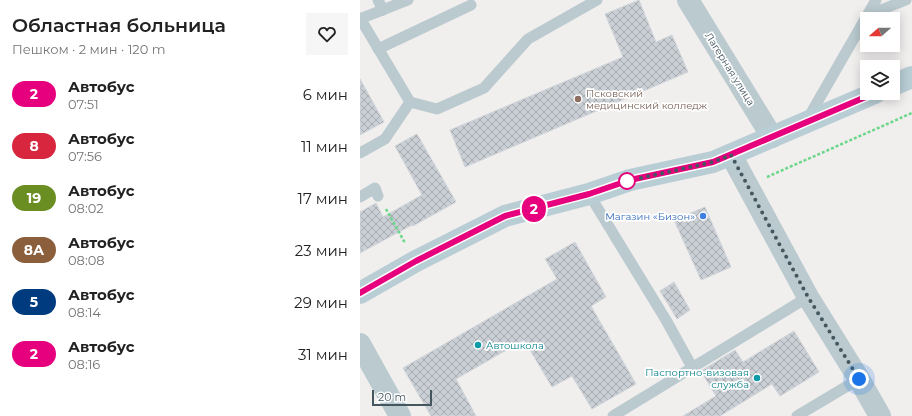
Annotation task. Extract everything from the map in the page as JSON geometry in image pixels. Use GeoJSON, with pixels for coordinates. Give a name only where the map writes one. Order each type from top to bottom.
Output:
{"type":"FeatureCollection","features":[{"type":"Feature","properties":{"kind":"main road"},"geometry":{"type":"LineString","coordinates":[[900,82],[912,77]]}},
{"type":"Feature","properties":{"kind":"main road"},"geometry":{"type":"LineString","coordinates":[[360,293],[416,261],[505,216],[589,194],[630,180],[713,162],[860,99]]}},
{"type":"Feature","properties":{"kind":"street","name":"Лагерная улица"},"geometry":{"type":"LineString","coordinates":[[688,0],[772,137]]}},
{"type":"Feature","properties":{"kind":"street"},"geometry":{"type":"LineString","coordinates":[[731,155],[808,297],[880,416]]}},
{"type":"Feature","properties":{"kind":"street"},"geometry":{"type":"LineString","coordinates":[[360,344],[400,416]]}},
{"type":"Feature","properties":{"kind":"lane"},"geometry":{"type":"LineString","coordinates":[[408,0],[380,5],[360,18],[410,102],[437,109],[484,88],[528,39],[597,0]]}},
{"type":"Feature","properties":{"kind":"lane"},"geometry":{"type":"LineString","coordinates":[[869,12],[876,0]]}},
{"type":"Feature","properties":{"kind":"lane"},"geometry":{"type":"LineString","coordinates":[[873,12],[906,0]]}},
{"type":"Feature","properties":{"kind":"lane"},"geometry":{"type":"LineString","coordinates":[[378,49],[471,5]]}},
{"type":"Feature","properties":{"kind":"lane"},"geometry":{"type":"LineString","coordinates":[[805,124],[860,28]]}},
{"type":"Feature","properties":{"kind":"lane"},"geometry":{"type":"LineString","coordinates":[[360,153],[385,139],[410,102]]}},
{"type":"Feature","properties":{"kind":"lane"},"geometry":{"type":"LineString","coordinates":[[360,197],[375,188],[378,196]]}},
{"type":"Feature","properties":{"kind":"lane"},"geometry":{"type":"LineString","coordinates":[[589,194],[666,320],[692,368]]}},
{"type":"Feature","properties":{"kind":"lane"},"geometry":{"type":"LineString","coordinates":[[613,416],[808,297]]}},
{"type":"Feature","properties":{"kind":"lane"},"geometry":{"type":"LineString","coordinates":[[797,416],[859,379]]}},
{"type":"Feature","properties":{"kind":"path"},"geometry":{"type":"LineString","coordinates":[[748,186],[912,113]]}},
{"type":"Feature","properties":{"kind":"path"},"geometry":{"type":"LineString","coordinates":[[378,196],[416,261]]}},
{"type":"Feature","properties":{"kind":"building"},"geometry":{"type":"Polygon","coordinates":[[[639,0],[656,42],[672,35],[688,72],[465,167],[450,130],[623,57],[605,14],[639,0]]]}},
{"type":"Feature","properties":{"kind":"building"},"geometry":{"type":"Polygon","coordinates":[[[360,79],[384,122],[360,135],[360,79]]]}},
{"type":"Feature","properties":{"kind":"building"},"geometry":{"type":"Polygon","coordinates":[[[417,134],[456,202],[360,253],[360,212],[376,203],[383,217],[422,195],[395,146],[417,134]]]}},
{"type":"Feature","properties":{"kind":"building"},"geometry":{"type":"Polygon","coordinates":[[[705,207],[731,267],[701,280],[674,220],[705,207]]]}},
{"type":"Feature","properties":{"kind":"building"},"geometry":{"type":"Polygon","coordinates":[[[575,242],[606,297],[591,306],[636,384],[592,409],[572,376],[552,387],[524,340],[456,379],[476,416],[431,416],[403,368],[557,279],[545,259],[575,242]]]}},
{"type":"Feature","properties":{"kind":"building"},"geometry":{"type":"Polygon","coordinates":[[[674,282],[690,310],[677,319],[660,291],[674,282]]]}},
{"type":"Feature","properties":{"kind":"building","name":"Паспортно-визовая служба"},"geometry":{"type":"Polygon","coordinates":[[[794,331],[819,372],[780,396],[772,384],[720,416],[683,416],[716,396],[701,371],[735,350],[743,362],[794,331]]]}},
{"type":"Feature","properties":{"kind":"bus line","name":"2"},"geometry":{"type":"LineString","coordinates":[[360,293],[416,261],[505,216],[589,194],[630,180],[713,162],[860,100]]}},
{"type":"Feature","properties":{"kind":"place","name":"Псковский медицинский колледж"},"geometry":{"type":"Point","coordinates":[578,99]}},
{"type":"Feature","properties":{"kind":"place","name":"Магазин «Бизон»"},"geometry":{"type":"Point","coordinates":[703,216]}},
{"type":"Feature","properties":{"kind":"place","name":"Автошкола"},"geometry":{"type":"Point","coordinates":[478,345]}},
{"type":"Feature","properties":{"kind":"place","name":"Паспортно-визовая служба"},"geometry":{"type":"Point","coordinates":[757,378]}},
{"type":"Feature","properties":{"kind":"route"},"geometry":{"type":"LineString","coordinates":[[627,181],[713,162],[731,155],[808,297],[859,379]]}}]}
